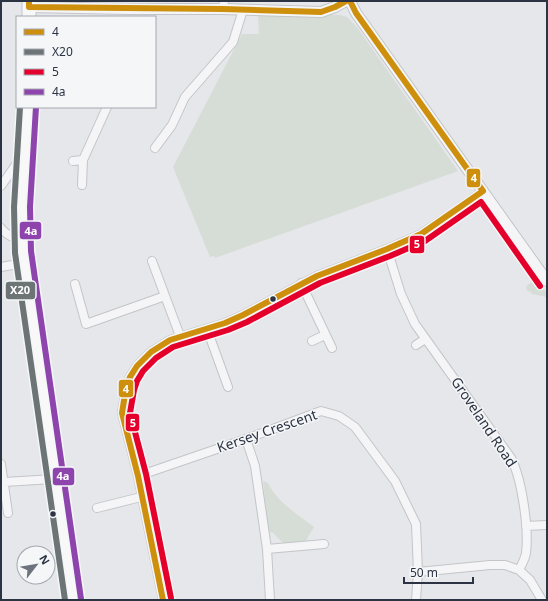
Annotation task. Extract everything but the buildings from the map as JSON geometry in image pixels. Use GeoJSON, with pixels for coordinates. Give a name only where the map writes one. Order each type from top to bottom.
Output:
{"type":"FeatureCollection","features":[{"type":"Feature","properties":{"kind":"main road"},"geometry":{"type":"LineString","coordinates":[[28,108],[22,207],[22,244],[72,600]]}},
{"type":"Feature","properties":{"kind":"street"},"geometry":{"type":"LineString","coordinates":[[29,8],[129,13],[224,5],[243,10],[321,12],[330,10],[346,1]]}},
{"type":"Feature","properties":{"kind":"street"},"geometry":{"type":"LineString","coordinates":[[350,1],[360,19],[547,281]]}},
{"type":"Feature","properties":{"kind":"street"},"geometry":{"type":"LineString","coordinates":[[155,148],[172,125],[185,97],[233,42],[243,10]]}},
{"type":"Feature","properties":{"kind":"street"},"geometry":{"type":"LineString","coordinates":[[82,185],[83,160],[107,108]]}},
{"type":"Feature","properties":{"kind":"street"},"geometry":{"type":"LineString","coordinates":[[1,186],[15,166],[25,160]]}},
{"type":"Feature","properties":{"kind":"street"},"geometry":{"type":"LineString","coordinates":[[73,161],[83,160]]}},
{"type":"Feature","properties":{"kind":"street"},"geometry":{"type":"LineString","coordinates":[[163,600],[141,497],[138,476],[122,413],[126,388],[130,377],[143,358],[160,346],[180,336],[207,329],[243,315],[301,283],[387,249],[434,226],[483,191]]}},
{"type":"Feature","properties":{"kind":"street"},"geometry":{"type":"LineString","coordinates":[[1,228],[4,233],[15,237],[22,244]]}},
{"type":"Feature","properties":{"kind":"street","name":"Groveland Road"},"geometry":{"type":"LineString","coordinates":[[387,249],[401,294],[425,339],[511,458],[518,475],[526,526],[525,555],[519,570]]}},
{"type":"Feature","properties":{"kind":"street"},"geometry":{"type":"LineString","coordinates":[[152,261],[180,336]]}},
{"type":"Feature","properties":{"kind":"street"},"geometry":{"type":"LineString","coordinates":[[1,267],[24,263]]}},
{"type":"Feature","properties":{"kind":"street"},"geometry":{"type":"LineString","coordinates":[[301,283],[332,348]]}},
{"type":"Feature","properties":{"kind":"street"},"geometry":{"type":"LineString","coordinates":[[75,284],[86,324],[165,296]]}},
{"type":"Feature","properties":{"kind":"street"},"geometry":{"type":"LineString","coordinates":[[207,329],[228,387]]}},
{"type":"Feature","properties":{"kind":"street"},"geometry":{"type":"LineString","coordinates":[[312,341],[325,335]]}},
{"type":"Feature","properties":{"kind":"street"},"geometry":{"type":"LineString","coordinates":[[416,345],[425,339]]}},
{"type":"Feature","properties":{"kind":"street","name":"Kersey Crescent"},"geometry":{"type":"LineString","coordinates":[[138,476],[246,439],[321,411],[339,416],[355,427],[395,481],[416,524],[418,572],[416,600]]}},
{"type":"Feature","properties":{"kind":"street"},"geometry":{"type":"LineString","coordinates":[[246,439],[255,466],[268,549],[270,600]]}},
{"type":"Feature","properties":{"kind":"street"},"geometry":{"type":"LineString","coordinates":[[1,464],[8,513]]}},
{"type":"Feature","properties":{"kind":"street"},"geometry":{"type":"LineString","coordinates":[[4,482],[54,480]]}},
{"type":"Feature","properties":{"kind":"street"},"geometry":{"type":"LineString","coordinates":[[97,508],[141,497]]}},
{"type":"Feature","properties":{"kind":"street"},"geometry":{"type":"LineString","coordinates":[[526,526],[547,525]]}},
{"type":"Feature","properties":{"kind":"street"},"geometry":{"type":"LineString","coordinates":[[268,549],[324,544]]}},
{"type":"Feature","properties":{"kind":"street"},"geometry":{"type":"LineString","coordinates":[[418,572],[494,564],[506,565],[519,570],[530,580],[542,600]]}},
{"type":"Feature","properties":{"kind":"shaded area"},"geometry":{"type":"Polygon","coordinates":[[[258,14],[340,15],[347,17],[357,27],[458,171],[215,258],[214,256],[210,257],[173,167],[242,34],[259,34],[258,14]]]}},
{"type":"Feature","properties":{"kind":"shaded area"},"geometry":{"type":"Polygon","coordinates":[[[537,279],[547,293],[547,297],[532,294],[530,291],[528,292],[526,286],[537,279]]]}},
{"type":"Feature","properties":{"kind":"shaded area"},"geometry":{"type":"Polygon","coordinates":[[[263,481],[268,483],[282,502],[314,527],[305,542],[284,544],[272,532],[268,533],[263,481]]]}},
{"type":"Feature","properties":{"kind":"transit line","name":"4"},"geometry":{"type":"LineString","coordinates":[[29,1],[29,7],[223,9],[321,12],[346,1]]}},
{"type":"Feature","properties":{"kind":"transit line","name":"4"},"geometry":{"type":"LineString","coordinates":[[163,600],[138,476],[122,413],[126,388],[130,377],[137,366],[151,352],[170,340],[225,323],[317,276],[421,234],[483,191],[356,13],[350,1]]}},
{"type":"Feature","properties":{"kind":"transit line","name":"X20"},"geometry":{"type":"LineString","coordinates":[[20,108],[14,207],[15,253],[65,600]]}},
{"type":"Feature","properties":{"kind":"transit line","name":"4a"},"geometry":{"type":"LineString","coordinates":[[36,108],[30,207],[31,251],[81,599]]}},
{"type":"Feature","properties":{"kind":"transit line","name":"5"},"geometry":{"type":"LineString","coordinates":[[171,598],[146,474],[130,413],[137,381],[143,371],[156,358],[173,347],[228,330],[247,322],[320,283],[425,241],[481,202],[540,286]]}}]}
